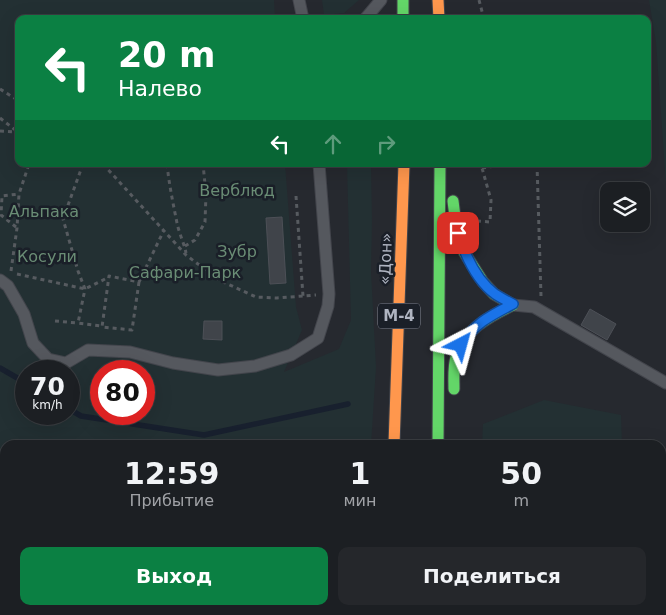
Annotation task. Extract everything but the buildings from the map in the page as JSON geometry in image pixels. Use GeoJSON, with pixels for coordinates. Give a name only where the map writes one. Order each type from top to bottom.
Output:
{"type":"FeatureCollection","features":[{"type":"Feature","properties":{"kind":"highway"},"geometry":{"type":"LineString","coordinates":[[403,0],[403,15]]}},
{"type":"Feature","properties":{"kind":"highway"},"geometry":{"type":"LineString","coordinates":[[438,0],[439,15]]}},
{"type":"Feature","properties":{"kind":"highway","name":"«Дон»"},"geometry":{"type":"LineString","coordinates":[[394,440],[404,187],[402,167]]}},
{"type":"Feature","properties":{"kind":"highway","name":"М-4"},"geometry":{"type":"LineString","coordinates":[[438,440],[440,167]]}},
{"type":"Feature","properties":{"kind":"highway"},"geometry":{"type":"LineString","coordinates":[[448,167],[458,233],[464,252],[483,282],[494,294],[513,304]]}},
{"type":"Feature","properties":{"kind":"highway"},"geometry":{"type":"LineString","coordinates":[[453,396],[456,354],[468,333],[494,314],[513,304]]}},
{"type":"Feature","properties":{"kind":"lane"},"geometry":{"type":"LineString","coordinates":[[299,0],[302,15]]}},
{"type":"Feature","properties":{"kind":"lane"},"geometry":{"type":"LineString","coordinates":[[369,15],[382,0]]}},
{"type":"Feature","properties":{"kind":"lane"},"geometry":{"type":"LineString","coordinates":[[0,280],[8,286],[24,314],[33,343],[48,359],[66,363],[88,350],[130,352],[173,363],[218,370],[255,366],[291,355],[318,338],[328,306],[329,294],[319,167]]}},
{"type":"Feature","properties":{"kind":"lane"},"geometry":{"type":"LineString","coordinates":[[513,304],[534,307],[666,383]]}},
{"type":"Feature","properties":{"kind":"path"},"geometry":{"type":"LineString","coordinates":[[479,0],[483,15]]}},
{"type":"Feature","properties":{"kind":"path"},"geometry":{"type":"LineString","coordinates":[[0,89],[15,98]]}},
{"type":"Feature","properties":{"kind":"path"},"geometry":{"type":"LineString","coordinates":[[0,118],[15,130]]}},
{"type":"Feature","properties":{"kind":"path"},"geometry":{"type":"LineString","coordinates":[[0,131],[15,133]]}},
{"type":"Feature","properties":{"kind":"path"},"geometry":{"type":"LineString","coordinates":[[28,167],[19,194],[11,273],[85,288],[109,276],[139,282]]}},
{"type":"Feature","properties":{"kind":"path"},"geometry":{"type":"LineString","coordinates":[[78,323],[85,288],[63,219],[82,167]]}},
{"type":"Feature","properties":{"kind":"path"},"geometry":{"type":"LineString","coordinates":[[106,167],[186,254],[219,280],[256,296],[277,298],[329,294]]}},
{"type":"Feature","properties":{"kind":"path"},"geometry":{"type":"LineString","coordinates":[[167,167],[177,225],[186,254]]}},
{"type":"Feature","properties":{"kind":"path"},"geometry":{"type":"LineString","coordinates":[[185,246],[196,240],[206,222],[203,167]]}},
{"type":"Feature","properties":{"kind":"path"},"geometry":{"type":"LineString","coordinates":[[477,212],[477,222],[490,222],[491,200],[482,167]]}},
{"type":"Feature","properties":{"kind":"path"},"geometry":{"type":"LineString","coordinates":[[534,307],[541,295],[537,167]]}},
{"type":"Feature","properties":{"kind":"path"},"geometry":{"type":"LineString","coordinates":[[17,228],[1,215],[2,196],[19,194]]}},
{"type":"Feature","properties":{"kind":"path"},"geometry":{"type":"LineString","coordinates":[[296,196],[304,296]]}},
{"type":"Feature","properties":{"kind":"path"},"geometry":{"type":"LineString","coordinates":[[55,321],[132,330],[139,282],[164,230]]}},
{"type":"Feature","properties":{"kind":"path"},"geometry":{"type":"LineString","coordinates":[[102,326],[109,276]]}},
{"type":"Feature","properties":{"kind":"green space","name":"Сафари-Парк"},"geometry":{"type":"Polygon","coordinates":[[[0,0],[274,0],[275,15],[15,15],[15,167],[285,167],[296,307],[302,330],[284,372],[339,349],[351,320],[347,167],[371,167],[371,271],[376,367],[371,440],[0,440],[0,0]]]}},
{"type":"Feature","properties":{"kind":"green space"},"geometry":{"type":"Polygon","coordinates":[[[322,0],[359,0],[344,13],[324,15],[322,0]]]}},
{"type":"Feature","properties":{"kind":"green space"},"geometry":{"type":"Polygon","coordinates":[[[649,0],[666,0],[666,185],[656,42],[649,0]]]}},
{"type":"Feature","properties":{"kind":"green space"},"geometry":{"type":"Polygon","coordinates":[[[544,400],[621,415],[622,440],[482,440],[483,424],[544,400]]]}},
{"type":"Feature","properties":{"kind":"waterway"},"geometry":{"type":"LineString","coordinates":[[0,368],[15,377]]}},
{"type":"Feature","properties":{"kind":"waterway"},"geometry":{"type":"LineString","coordinates":[[80,415],[204,435],[348,404]]}},
{"type":"Feature","properties":{"kind":"traffic: fast"},"geometry":{"type":"LineString","coordinates":[[403,0],[403,15]]}},
{"type":"Feature","properties":{"kind":"traffic: fast"},"geometry":{"type":"LineString","coordinates":[[438,440],[440,167]]}},
{"type":"Feature","properties":{"kind":"traffic: fast"},"geometry":{"type":"LineString","coordinates":[[453,201],[457,233],[464,252],[483,282],[494,294],[513,305]]}},
{"type":"Feature","properties":{"kind":"traffic: fast"},"geometry":{"type":"LineString","coordinates":[[454,389],[455,361],[465,339],[478,325],[513,305]]}},
{"type":"Feature","properties":{"kind":"traffic: slow"},"geometry":{"type":"LineString","coordinates":[[438,0],[439,15]]}},
{"type":"Feature","properties":{"kind":"traffic: slow"},"geometry":{"type":"LineString","coordinates":[[394,440],[404,167]]}},
{"type":"Feature","properties":{"kind":"route"},"geometry":{"type":"LineString","coordinates":[[458,233],[464,252],[483,282],[494,294],[513,304],[477,325],[468,333],[461,345]]}},
{"type":"Feature","properties":{"kind":"park label","name":"Верблюд"},"geometry":{"type":"Point","coordinates":[237,190]}},
{"type":"Feature","properties":{"kind":"park label","name":"Альпака"},"geometry":{"type":"Point","coordinates":[44,211]}},
{"type":"Feature","properties":{"kind":"park label","name":"Зубр"},"geometry":{"type":"Point","coordinates":[237,251]}},
{"type":"Feature","properties":{"kind":"park label","name":"Косули"},"geometry":{"type":"Point","coordinates":[47,256]}}]}
